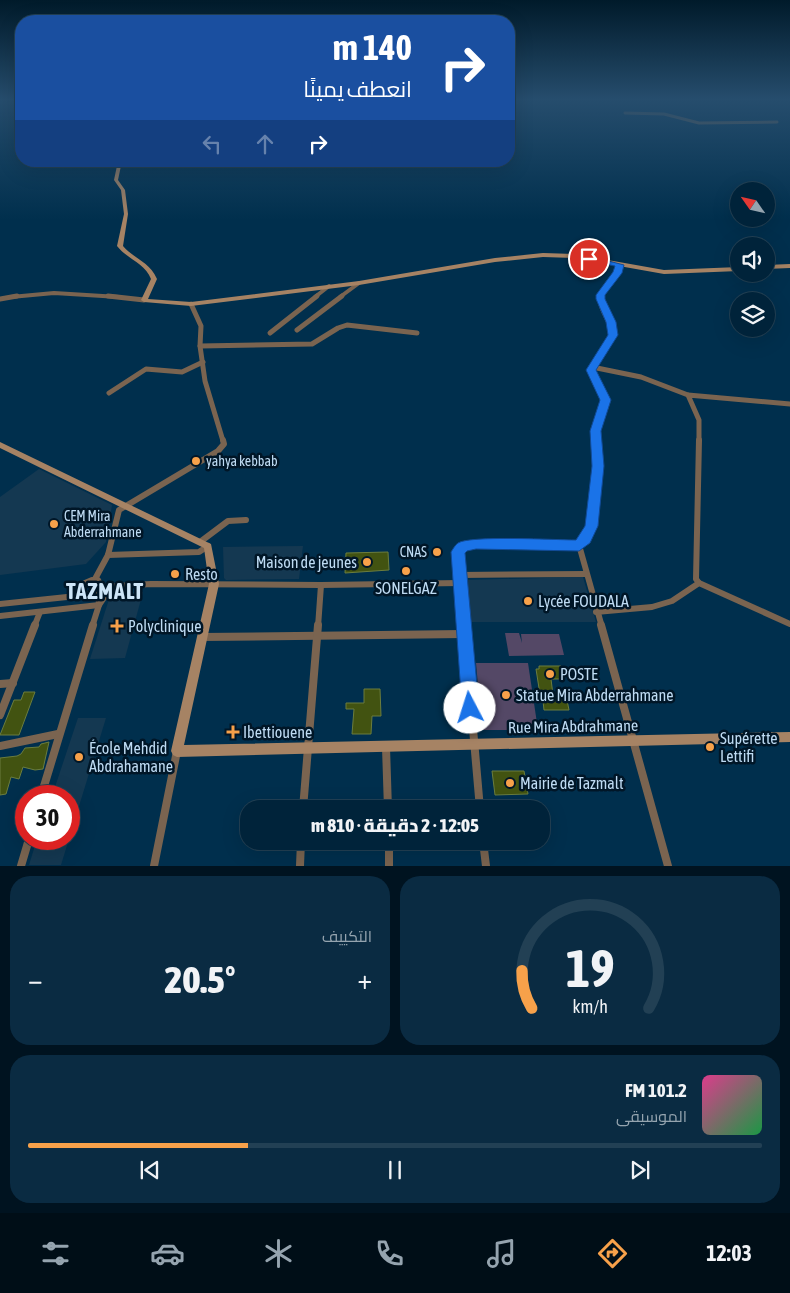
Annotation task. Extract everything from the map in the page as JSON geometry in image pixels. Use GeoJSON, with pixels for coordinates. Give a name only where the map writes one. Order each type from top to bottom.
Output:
{"type":"FeatureCollection","features":[{"type":"Feature","properties":{"kind":"street"},"geometry":{"type":"LineString","coordinates":[[119,167],[116,180],[123,190],[126,214],[120,246],[153,273],[153,280],[144,300]]}},
{"type":"Feature","properties":{"kind":"street"},"geometry":{"type":"LineString","coordinates":[[0,299],[38,293],[107,296],[191,304],[359,283],[495,260],[543,255],[574,256],[664,272],[730,269]]}},
{"type":"Feature","properties":{"kind":"street"},"geometry":{"type":"LineString","coordinates":[[579,546],[592,526],[598,466],[596,431],[605,400],[591,370],[613,335],[611,322],[600,299],[600,295],[618,273],[620,265]]}},
{"type":"Feature","properties":{"kind":"street"},"geometry":{"type":"LineString","coordinates":[[775,267],[790,266]]}},
{"type":"Feature","properties":{"kind":"street"},"geometry":{"type":"LineString","coordinates":[[297,330],[359,283]]}},
{"type":"Feature","properties":{"kind":"street"},"geometry":{"type":"LineString","coordinates":[[270,333],[329,286]]}},
{"type":"Feature","properties":{"kind":"street"},"geometry":{"type":"LineString","coordinates":[[88,595],[82,593],[82,586],[95,579],[108,555],[119,510],[218,451],[224,444],[205,380],[200,346],[201,326],[191,304]]}},
{"type":"Feature","properties":{"kind":"street"},"geometry":{"type":"LineString","coordinates":[[200,346],[312,344],[338,328],[347,325],[418,333]]}},
{"type":"Feature","properties":{"kind":"street"},"geometry":{"type":"LineString","coordinates":[[109,393],[146,369],[182,372],[203,362]]}},
{"type":"Feature","properties":{"kind":"street"},"geometry":{"type":"LineString","coordinates":[[592,367],[646,377],[667,384],[688,395],[790,404]]}},
{"type":"Feature","properties":{"kind":"street"},"geometry":{"type":"LineString","coordinates":[[688,395],[699,420],[696,579],[699,583],[790,624]]}},
{"type":"Feature","properties":{"kind":"street"},"geometry":{"type":"LineString","coordinates":[[0,445],[204,544],[214,584],[154,866]]}},
{"type":"Feature","properties":{"kind":"street"},"geometry":{"type":"LineString","coordinates":[[108,555],[199,552],[204,544],[228,521],[246,520]]}},
{"type":"Feature","properties":{"kind":"street"},"geometry":{"type":"LineString","coordinates":[[479,800],[458,552],[463,546],[476,544],[579,546]]}},
{"type":"Feature","properties":{"kind":"street"},"geometry":{"type":"LineString","coordinates":[[579,546],[668,866]]}},
{"type":"Feature","properties":{"kind":"street"},"geometry":{"type":"LineString","coordinates":[[0,604],[88,595],[111,587],[214,584],[321,585],[586,574]]}},
{"type":"Feature","properties":{"kind":"street"},"geometry":{"type":"LineString","coordinates":[[44,785],[58,734],[99,606],[101,582],[95,579]]}},
{"type":"Feature","properties":{"kind":"street"},"geometry":{"type":"LineString","coordinates":[[596,612],[652,607],[672,601],[699,583]]}},
{"type":"Feature","properties":{"kind":"street"},"geometry":{"type":"LineString","coordinates":[[304,800],[321,585]]}},
{"type":"Feature","properties":{"kind":"street"},"geometry":{"type":"LineString","coordinates":[[99,606],[111,587]]}},
{"type":"Feature","properties":{"kind":"street"},"geometry":{"type":"LineString","coordinates":[[0,616],[99,606]]}},
{"type":"Feature","properties":{"kind":"street"},"geometry":{"type":"LineString","coordinates":[[0,715],[40,612]]}},
{"type":"Feature","properties":{"kind":"street"},"geometry":{"type":"LineString","coordinates":[[202,637],[464,634]]}},
{"type":"Feature","properties":{"kind":"street"},"geometry":{"type":"LineString","coordinates":[[0,684],[13,683]]}},
{"type":"Feature","properties":{"kind":"street"},"geometry":{"type":"LineString","coordinates":[[0,746],[58,734]]}},
{"type":"Feature","properties":{"kind":"street","name":"Rue Mira Abdrahmane"},"geometry":{"type":"LineString","coordinates":[[177,752],[790,738]]}},
{"type":"Feature","properties":{"kind":"street"},"geometry":{"type":"LineString","coordinates":[[386,747],[388,800]]}},
{"type":"Feature","properties":{"kind":"street"},"geometry":{"type":"LineString","coordinates":[[21,866],[26,850]]}},
{"type":"Feature","properties":{"kind":"street"},"geometry":{"type":"LineString","coordinates":[[300,866],[301,850]]}},
{"type":"Feature","properties":{"kind":"street"},"geometry":{"type":"LineString","coordinates":[[389,850],[389,866]]}},
{"type":"Feature","properties":{"kind":"street"},"geometry":{"type":"LineString","coordinates":[[484,850],[486,866]]}},
{"type":"Feature","properties":{"kind":"shaded area","name":"CEM Mira Abderrahmane"},"geometry":{"type":"Polygon","coordinates":[[[39,469],[112,505],[106,542],[86,564],[0,575],[0,497],[39,469]]]}},
{"type":"Feature","properties":{"kind":"shaded area"},"geometry":{"type":"Polygon","coordinates":[[[303,546],[299,579],[226,580],[224,578],[223,547],[303,546]]]}},
{"type":"Feature","properties":{"kind":"shaded area","name":"Lycée FOUDALA"},"geometry":{"type":"Polygon","coordinates":[[[583,577],[596,622],[469,622],[464,580],[583,577]]]}},
{"type":"Feature","properties":{"kind":"shaded area","name":"Polyclinique"},"geometry":{"type":"Polygon","coordinates":[[[143,592],[125,658],[90,659],[111,593],[143,592]]]}},
{"type":"Feature","properties":{"kind":"shaded area"},"geometry":{"type":"Polygon","coordinates":[[[505,633],[519,633],[522,643],[521,634],[559,634],[564,655],[509,656],[505,633]]]}},
{"type":"Feature","properties":{"kind":"shaded area"},"geometry":{"type":"Polygon","coordinates":[[[476,663],[528,663],[538,730],[482,730],[476,663]]]}},
{"type":"Feature","properties":{"kind":"shaded area"},"geometry":{"type":"Polygon","coordinates":[[[78,718],[106,718],[80,803],[80,785],[56,785],[78,718]]]}},
{"type":"Feature","properties":{"kind":"shaded area"},"geometry":{"type":"Polygon","coordinates":[[[34,850],[66,850],[61,865],[29,865],[34,850]]]}},
{"type":"Feature","properties":{"kind":"building","name":"Maison de jeunes"},"geometry":{"type":"Polygon","coordinates":[[[388,552],[389,570],[345,573],[346,553],[388,552]]]}},
{"type":"Feature","properties":{"kind":"building"},"geometry":{"type":"Polygon","coordinates":[[[539,666],[561,666],[563,679],[551,679],[553,695],[566,695],[569,710],[544,710],[536,669],[539,669],[539,666]]]}},
{"type":"Feature","properties":{"kind":"building"},"geometry":{"type":"Polygon","coordinates":[[[364,689],[380,689],[381,716],[372,716],[371,734],[352,734],[354,709],[346,709],[346,703],[364,703],[364,689]]]}},
{"type":"Feature","properties":{"kind":"building"},"geometry":{"type":"Polygon","coordinates":[[[24,692],[35,692],[19,735],[0,735],[14,700],[21,700],[24,692]]]}},
{"type":"Feature","properties":{"kind":"building"},"geometry":{"type":"Polygon","coordinates":[[[49,742],[43,769],[35,770],[23,767],[19,779],[11,777],[6,794],[0,795],[0,758],[17,756],[25,748],[39,747],[41,744],[49,742]]]}},
{"type":"Feature","properties":{"kind":"building","name":"Mairie de Tazmalt"},"geometry":{"type":"Polygon","coordinates":[[[492,771],[524,771],[528,794],[495,795],[492,771]]]}},
{"type":"Feature","properties":{"kind":"place","name":"yahya kebbab"},"geometry":{"type":"Point","coordinates":[196,461]}},
{"type":"Feature","properties":{"kind":"place","name":"CEM Mira Abderrahmane"},"geometry":{"type":"Point","coordinates":[54,524]}},
{"type":"Feature","properties":{"kind":"place","name":"CNAS"},"geometry":{"type":"Point","coordinates":[437,552]}},
{"type":"Feature","properties":{"kind":"place","name":"Maison de jeunes"},"geometry":{"type":"Point","coordinates":[367,562]}},
{"type":"Feature","properties":{"kind":"place","name":"SONELGAZ"},"geometry":{"type":"Point","coordinates":[406,571]}},
{"type":"Feature","properties":{"kind":"place","name":"Resto"},"geometry":{"type":"Point","coordinates":[175,574]}},
{"type":"Feature","properties":{"kind":"place","name":"Lycée FOUDALA"},"geometry":{"type":"Point","coordinates":[528,601]}},
{"type":"Feature","properties":{"kind":"place","name":"Polyclinique"},"geometry":{"type":"Point","coordinates":[117,626]}},
{"type":"Feature","properties":{"kind":"place","name":"POSTE"},"geometry":{"type":"Point","coordinates":[550,674]}},
{"type":"Feature","properties":{"kind":"place","name":"Statue Mira Abderrahmane"},"geometry":{"type":"Point","coordinates":[506,695]}},
{"type":"Feature","properties":{"kind":"place","name":"Ibettiouene"},"geometry":{"type":"Point","coordinates":[233,732]}},
{"type":"Feature","properties":{"kind":"place","name":"Supérette Lettifi"},"geometry":{"type":"Point","coordinates":[710,747]}},
{"type":"Feature","properties":{"kind":"place","name":"École Mehdid Abdrahamane"},"geometry":{"type":"Point","coordinates":[79,757]}},
{"type":"Feature","properties":{"kind":"place","name":"Mairie de Tazmalt"},"geometry":{"type":"Point","coordinates":[510,783]}},
{"type":"Feature","properties":{"kind":"district","name":"TAZMALT"},"geometry":{"type":"Point","coordinates":[105,591]}},
{"type":"Feature","properties":{"kind":"route"},"geometry":{"type":"LineString","coordinates":[[470,708],[458,552],[463,546],[476,544],[579,546],[592,526],[598,466],[596,431],[605,400],[591,370],[613,335],[613,328],[601,303],[600,295],[604,293],[618,273],[620,265],[589,259]]}}]}
